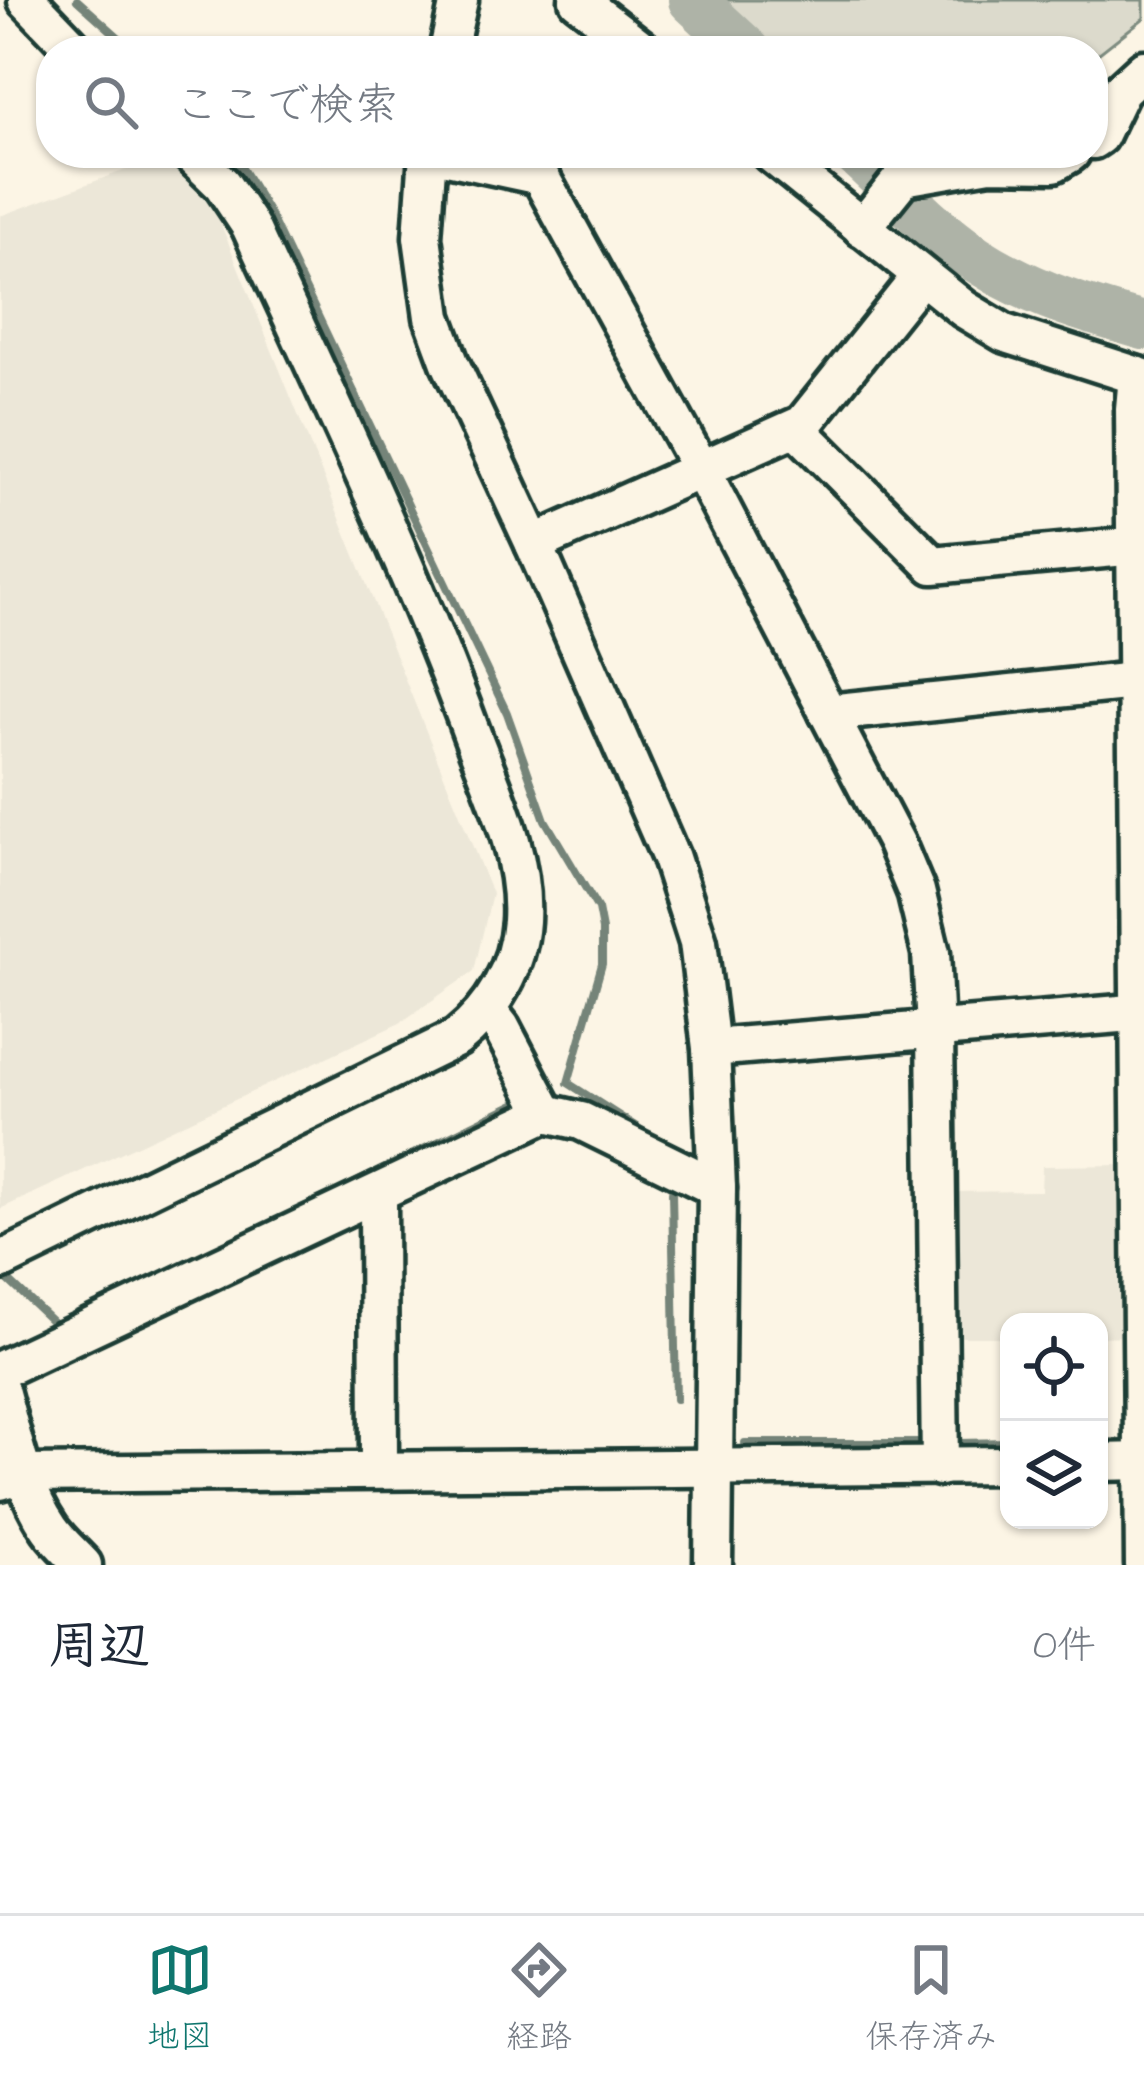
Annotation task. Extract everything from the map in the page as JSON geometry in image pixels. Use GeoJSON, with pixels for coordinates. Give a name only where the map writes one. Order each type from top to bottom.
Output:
{"type":"FeatureCollection","features":[{"type":"Feature","properties":{"kind":"street"},"geometry":{"type":"LineString","coordinates":[[27,0],[62,36]]}},
{"type":"Feature","properties":{"kind":"street"},"geometry":{"type":"LineString","coordinates":[[451,36],[459,0]]}},
{"type":"Feature","properties":{"kind":"street"},"geometry":{"type":"LineString","coordinates":[[578,0],[625,36]]}},
{"type":"Feature","properties":{"kind":"street"},"geometry":{"type":"LineString","coordinates":[[1108,117],[1121,90],[1144,69]]}},
{"type":"Feature","properties":{"kind":"street"},"geometry":{"type":"LineString","coordinates":[[0,1261],[457,1037],[487,1009],[502,986],[521,921],[512,841],[433,628],[250,226],[205,168]]}},
{"type":"Feature","properties":{"kind":"street"},"geometry":{"type":"LineString","coordinates":[[429,168],[422,237],[433,317],[687,902],[706,986],[717,1188],[713,1565]]}},
{"type":"Feature","properties":{"kind":"street"},"geometry":{"type":"LineString","coordinates":[[502,168],[540,176],[701,469],[896,843],[916,891],[931,953],[935,1028],[940,1467]]}},
{"type":"Feature","properties":{"kind":"street"},"geometry":{"type":"LineString","coordinates":[[804,168],[882,202],[921,276],[1004,333],[1140,377],[1134,409],[1141,680],[1144,1565]]}},
{"type":"Feature","properties":{"kind":"street"},"geometry":{"type":"LineString","coordinates":[[882,202],[974,168]]}},
{"type":"Feature","properties":{"kind":"street"},"geometry":{"type":"LineString","coordinates":[[535,544],[802,424],[921,276]]}},
{"type":"Feature","properties":{"kind":"street"},"geometry":{"type":"LineString","coordinates":[[796,428],[933,565],[1136,546]]}},
{"type":"Feature","properties":{"kind":"street"},"geometry":{"type":"LineString","coordinates":[[828,712],[1141,680]]}},
{"type":"Feature","properties":{"kind":"street"},"geometry":{"type":"LineString","coordinates":[[487,1009],[502,1027],[540,1099],[717,1188]]}},
{"type":"Feature","properties":{"kind":"street"},"geometry":{"type":"LineString","coordinates":[[711,1048],[1141,1012]]}},
{"type":"Feature","properties":{"kind":"street"},"geometry":{"type":"LineString","coordinates":[[0,1370],[378,1192],[540,1099]]}},
{"type":"Feature","properties":{"kind":"street"},"geometry":{"type":"LineString","coordinates":[[378,1192],[379,1468]]}},
{"type":"Feature","properties":{"kind":"street"},"geometry":{"type":"LineString","coordinates":[[0,1390],[12,1477],[83,1565]]}},
{"type":"Feature","properties":{"kind":"street"},"geometry":{"type":"LineString","coordinates":[[1108,1462],[1142,1461]]}},
{"type":"Feature","properties":{"kind":"street"},"geometry":{"type":"LineString","coordinates":[[12,1477],[379,1468],[1000,1465]]}},
{"type":"Feature","properties":{"kind":"shaded area"},"geometry":{"type":"Polygon","coordinates":[[[709,0],[1144,0],[1144,18],[1108,46],[1108,36],[749,36],[709,0]]]}},
{"type":"Feature","properties":{"kind":"shaded area"},"geometry":{"type":"Polygon","coordinates":[[[131,168],[176,168],[207,190],[492,894],[474,971],[400,1023],[0,1209],[0,216],[131,168]]]}},
{"type":"Feature","properties":{"kind":"shaded area"},"geometry":{"type":"Polygon","coordinates":[[[1129,1165],[1130,1336],[1108,1337],[1108,1313],[1000,1313],[1000,1337],[951,1337],[950,1192],[1041,1191],[1042,1166],[1129,1165]]]}},
{"type":"Feature","properties":{"kind":"waterway"},"geometry":{"type":"LineString","coordinates":[[77,0],[117,36]]}},
{"type":"Feature","properties":{"kind":"waterway"},"geometry":{"type":"LineString","coordinates":[[692,0],[731,36]]}},
{"type":"Feature","properties":{"kind":"waterway"},"geometry":{"type":"LineString","coordinates":[[242,168],[270,215],[507,713],[545,820],[598,909],[602,964],[568,1083],[654,1138]]}},
{"type":"Feature","properties":{"kind":"waterway"},"geometry":{"type":"LineString","coordinates":[[872,168],[934,227],[983,263],[1049,296],[1144,326]]}},
{"type":"Feature","properties":{"kind":"waterway"},"geometry":{"type":"LineString","coordinates":[[342,1189],[527,1098]]}},
{"type":"Feature","properties":{"kind":"waterway"},"geometry":{"type":"LineString","coordinates":[[672,1192],[676,1399]]}},
{"type":"Feature","properties":{"kind":"waterway"},"geometry":{"type":"LineString","coordinates":[[6,1278],[57,1326],[63,1323]]}},
{"type":"Feature","properties":{"kind":"waterway"},"geometry":{"type":"LineString","coordinates":[[959,1443],[1000,1442]]}},
{"type":"Feature","properties":{"kind":"waterway"},"geometry":{"type":"LineString","coordinates":[[1108,1442],[1116,1442]]}},
{"type":"Feature","properties":{"kind":"waterway"},"geometry":{"type":"LineString","coordinates":[[745,1443],[923,1443]]}}]}
